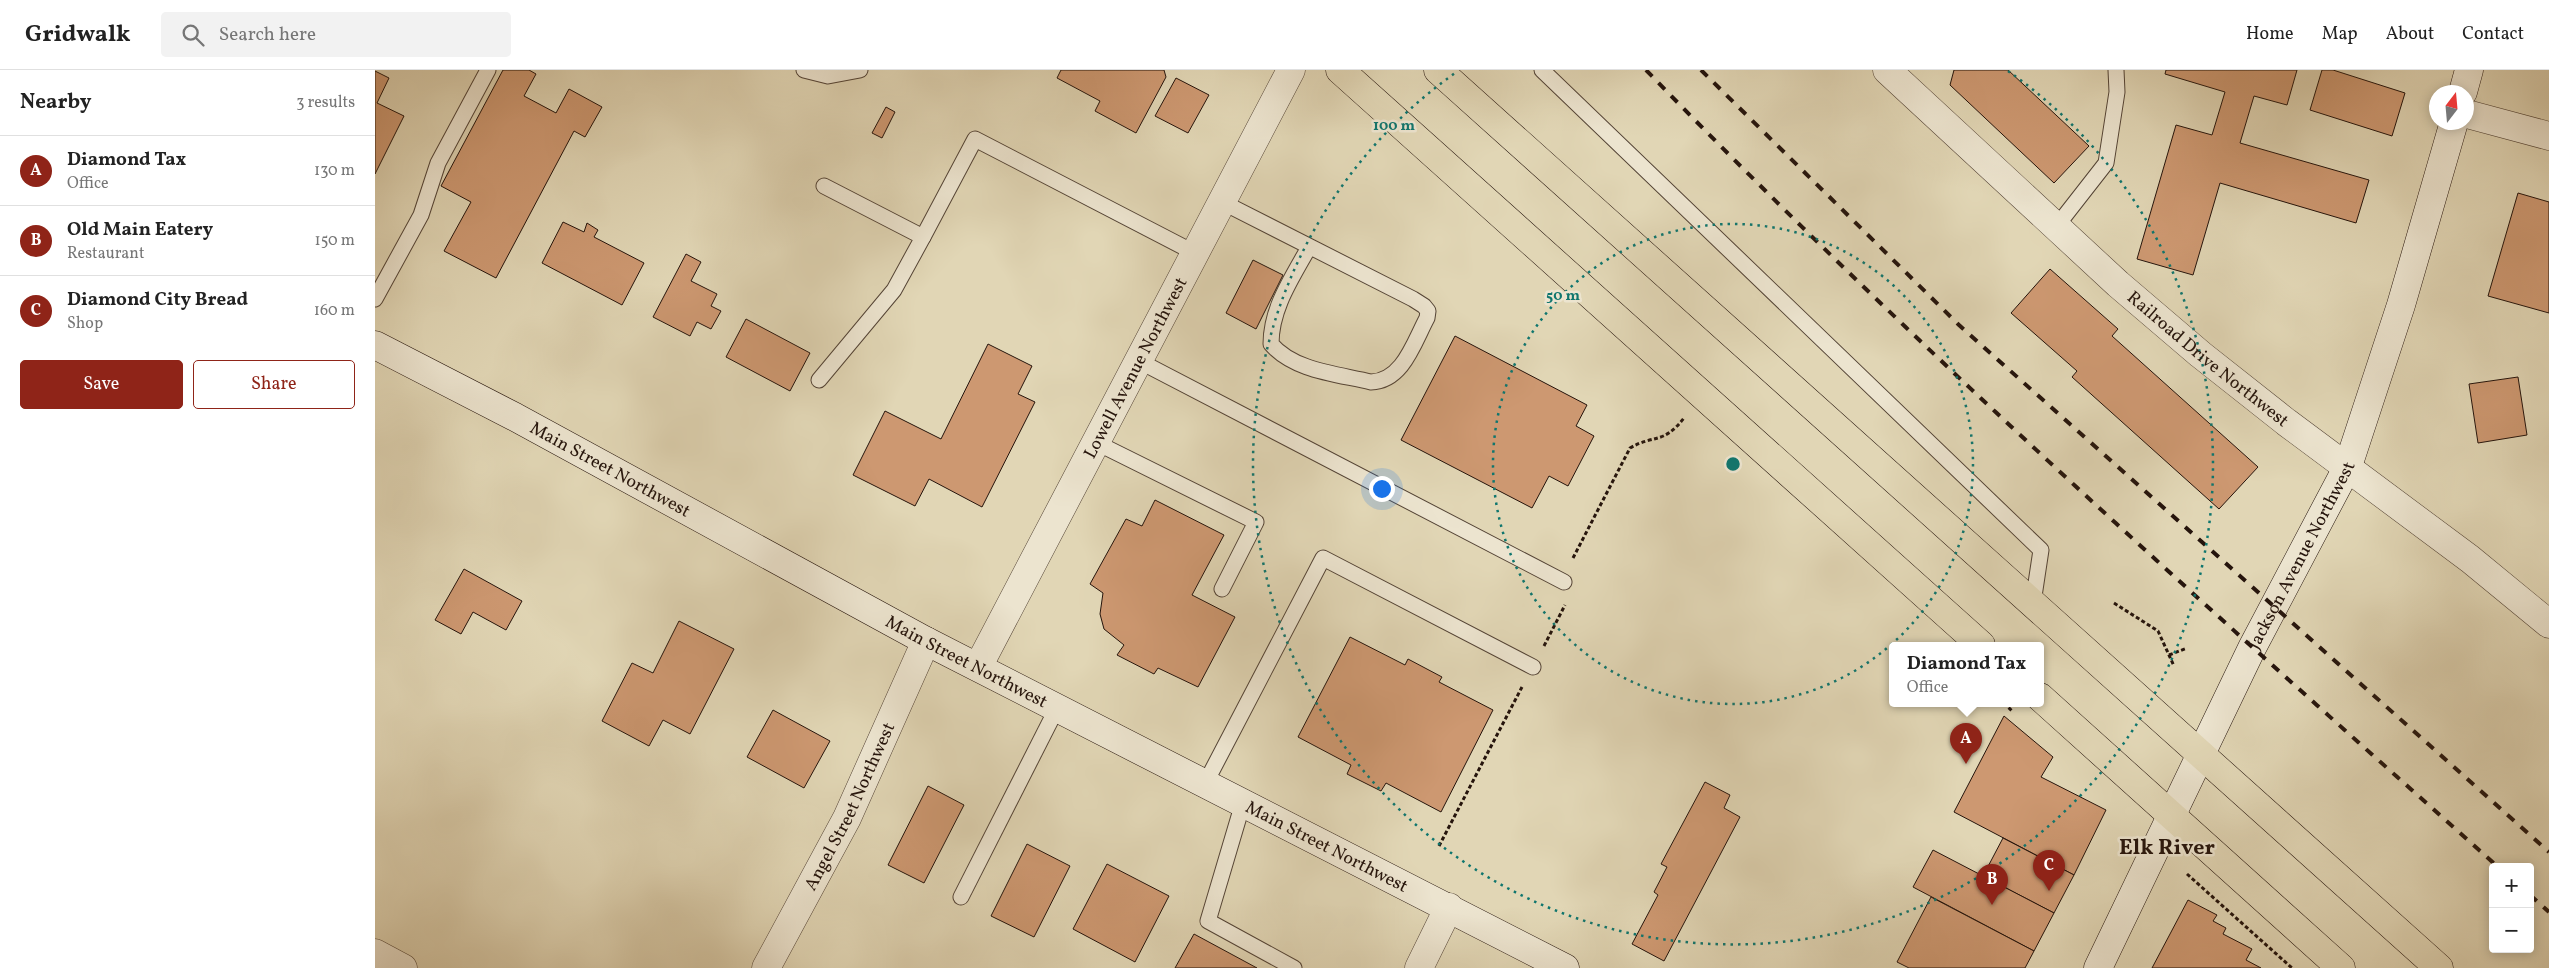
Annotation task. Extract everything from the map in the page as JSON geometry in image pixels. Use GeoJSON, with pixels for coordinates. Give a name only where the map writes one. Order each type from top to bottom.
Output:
{"type":"FeatureCollection","features":[{"type":"Feature","properties":{"kind":"highway"},"geometry":{"type":"LineString","coordinates":[[1340,70],[1978,642]]}},
{"type":"Feature","properties":{"kind":"highway"},"geometry":{"type":"LineString","coordinates":[[1438,70],[2439,968]]}},
{"type":"Feature","properties":{"kind":"highway"},"geometry":{"type":"LineString","coordinates":[[2044,701],[2341,968]]}},
{"type":"Feature","properties":{"kind":"street","name":"Lowell Avenue Northwest"},"geometry":{"type":"LineString","coordinates":[[978,667],[1291,70]]}},
{"type":"Feature","properties":{"kind":"street","name":"Railroad Drive Northwest"},"geometry":{"type":"LineString","coordinates":[[1887,70],[2118,284],[2200,354],[2286,422],[2471,559],[2549,624]]}},
{"type":"Feature","properties":{"kind":"street"},"geometry":{"type":"LineString","coordinates":[[2465,85],[2469,70]]}},
{"type":"Feature","properties":{"kind":"street"},"geometry":{"type":"LineString","coordinates":[[2474,116],[2549,136]]}},
{"type":"Feature","properties":{"kind":"street","name":"Jackson Avenue Northwest"},"geometry":{"type":"LineString","coordinates":[[2098,968],[2257,639],[2347,466],[2401,305],[2452,130]]}},
{"type":"Feature","properties":{"kind":"street","name":"Main Street Northwest"},"geometry":{"type":"LineString","coordinates":[[375,345],[515,417],[926,641],[1565,968]]}},
{"type":"Feature","properties":{"kind":"street","name":"Angel Street Northwest"},"geometry":{"type":"LineString","coordinates":[[766,968],[847,818],[926,641]]}},
{"type":"Feature","properties":{"kind":"street"},"geometry":{"type":"LineString","coordinates":[[1419,968],[1449,907]]}},
{"type":"Feature","properties":{"kind":"street"},"geometry":{"type":"LineString","coordinates":[[375,953],[403,968]]}},
{"type":"Feature","properties":{"kind":"lane"},"geometry":{"type":"LineString","coordinates":[[375,299],[421,215],[438,163],[488,70]]}},
{"type":"Feature","properties":{"kind":"lane"},"geometry":{"type":"LineString","coordinates":[[805,70],[828,76],[860,70]]}},
{"type":"Feature","properties":{"kind":"lane"},"geometry":{"type":"LineString","coordinates":[[1542,70],[2041,550],[2033,603]]}},
{"type":"Feature","properties":{"kind":"lane"},"geometry":{"type":"LineString","coordinates":[[2056,227],[2106,163],[2117,92],[2116,70]]}},
{"type":"Feature","properties":{"kind":"lane"},"geometry":{"type":"LineString","coordinates":[[819,380],[894,290],[975,139],[1195,253]]}},
{"type":"Feature","properties":{"kind":"lane"},"geometry":{"type":"LineString","coordinates":[[824,186],[923,237]]}},
{"type":"Feature","properties":{"kind":"lane"},"geometry":{"type":"LineString","coordinates":[[1222,202],[1424,306],[1428,311],[1427,318],[1400,368],[1393,376],[1381,382],[1371,382],[1288,360],[1271,344],[1271,322],[1280,300],[1309,247]]}},
{"type":"Feature","properties":{"kind":"lane"},"geometry":{"type":"LineString","coordinates":[[1139,361],[1564,582]]}},
{"type":"Feature","properties":{"kind":"lane"},"geometry":{"type":"LineString","coordinates":[[1097,443],[1256,522],[1222,589]]}},
{"type":"Feature","properties":{"kind":"lane"},"geometry":{"type":"LineString","coordinates":[[1205,784],[1323,558],[1533,667]]}},
{"type":"Feature","properties":{"kind":"lane"},"geometry":{"type":"LineString","coordinates":[[961,897],[1057,708]]}},
{"type":"Feature","properties":{"kind":"lane"},"geometry":{"type":"LineString","coordinates":[[1243,803],[1208,922],[1294,968]]}},
{"type":"Feature","properties":{"kind":"path"},"geometry":{"type":"LineString","coordinates":[[1579,562],[1573,558],[1630,448],[1640,442],[1664,437],[1685,418]]}},
{"type":"Feature","properties":{"kind":"path"},"geometry":{"type":"LineString","coordinates":[[1439,846],[1568,600]]}},
{"type":"Feature","properties":{"kind":"path"},"geometry":{"type":"LineString","coordinates":[[2114,604],[2158,631],[2173,666]]}},
{"type":"Feature","properties":{"kind":"path"},"geometry":{"type":"LineString","coordinates":[[2169,655],[2187,648]]}},
{"type":"Feature","properties":{"kind":"path"},"geometry":{"type":"LineString","coordinates":[[2205,892],[2292,968]]}},
{"type":"Feature","properties":{"kind":"building"},"geometry":{"type":"Polygon","coordinates":[[[503,70],[529,70],[536,74],[524,96],[556,113],[569,89],[602,107],[585,137],[574,131],[496,278],[444,251],[471,202],[441,186],[503,70]]]}},
{"type":"Feature","properties":{"kind":"building"},"geometry":{"type":"Polygon","coordinates":[[[1061,70],[1164,70],[1166,77],[1136,133],[1095,111],[1100,101],[1057,78],[1061,70]]]}},
{"type":"Feature","properties":{"kind":"building"},"geometry":{"type":"Polygon","coordinates":[[[1954,70],[2008,70],[2089,146],[2054,183],[1950,85],[1954,70]]]}},
{"type":"Feature","properties":{"kind":"building"},"geometry":{"type":"Polygon","coordinates":[[[2166,70],[2297,70],[2287,105],[2254,96],[2240,143],[2369,180],[2356,223],[2220,183],[2193,275],[2137,259],[2176,125],[2212,135],[2225,92],[2165,74],[2166,70]]]}},
{"type":"Feature","properties":{"kind":"building"},"geometry":{"type":"Polygon","coordinates":[[[2322,70],[2333,70],[2405,93],[2392,136],[2310,110],[2322,70]]]}},
{"type":"Feature","properties":{"kind":"building"},"geometry":{"type":"Polygon","coordinates":[[[375,71],[389,78],[377,103],[404,116],[375,174],[375,71]]]}},
{"type":"Feature","properties":{"kind":"building"},"geometry":{"type":"Polygon","coordinates":[[[1176,78],[1209,95],[1188,133],[1155,116],[1176,78]]]}},
{"type":"Feature","properties":{"kind":"building"},"geometry":{"type":"Polygon","coordinates":[[[886,107],[895,112],[882,138],[872,133],[886,107]]]}},
{"type":"Feature","properties":{"kind":"building"},"geometry":{"type":"Polygon","coordinates":[[[2518,193],[2549,202],[2549,313],[2488,296],[2518,193]]]}},
{"type":"Feature","properties":{"kind":"building"},"geometry":{"type":"Polygon","coordinates":[[[563,222],[584,232],[587,223],[598,230],[594,237],[644,263],[622,305],[542,263],[563,222]]]}},
{"type":"Feature","properties":{"kind":"building"},"geometry":{"type":"Polygon","coordinates":[[[686,254],[701,262],[691,281],[717,294],[711,306],[721,311],[711,329],[697,322],[690,336],[653,317],[686,254]]]}},
{"type":"Feature","properties":{"kind":"building"},"geometry":{"type":"Polygon","coordinates":[[[1253,260],[1283,275],[1256,329],[1226,313],[1253,260]]]}},
{"type":"Feature","properties":{"kind":"building"},"geometry":{"type":"Polygon","coordinates":[[[2050,269],[2118,329],[2112,336],[2258,467],[2219,509],[2072,377],[2077,371],[2011,313],[2050,269]]]}},
{"type":"Feature","properties":{"kind":"building"},"geometry":{"type":"Polygon","coordinates":[[[746,319],[810,353],[790,391],[726,357],[746,319]]]}},
{"type":"Feature","properties":{"kind":"building"},"geometry":{"type":"Polygon","coordinates":[[[1455,336],[1587,405],[1576,426],[1594,436],[1568,486],[1549,476],[1532,508],[1401,440],[1455,336]]]}},
{"type":"Feature","properties":{"kind":"building"},"geometry":{"type":"Polygon","coordinates":[[[988,344],[1032,366],[1018,394],[1035,402],[982,507],[929,479],[915,506],[853,475],[885,411],[941,439],[988,344]]]}},
{"type":"Feature","properties":{"kind":"building"},"geometry":{"type":"Polygon","coordinates":[[[2518,377],[2527,435],[2478,443],[2469,384],[2518,377]]]}},
{"type":"Feature","properties":{"kind":"building"},"geometry":{"type":"Polygon","coordinates":[[[1155,500],[1224,535],[1192,595],[1235,617],[1198,687],[1158,668],[1154,674],[1117,655],[1124,645],[1104,629],[1100,614],[1103,593],[1090,584],[1126,519],[1142,526],[1155,500]]]}},
{"type":"Feature","properties":{"kind":"building"},"geometry":{"type":"Polygon","coordinates":[[[464,569],[522,601],[506,630],[473,612],[461,634],[435,620],[464,569]]]}},
{"type":"Feature","properties":{"kind":"building"},"geometry":{"type":"Polygon","coordinates":[[[679,621],[734,649],[690,734],[663,720],[649,746],[602,721],[632,663],[653,673],[679,621]]]}},
{"type":"Feature","properties":{"kind":"building"},"geometry":{"type":"Polygon","coordinates":[[[1350,637],[1405,665],[1408,659],[1442,677],[1439,682],[1493,710],[1441,812],[1386,783],[1381,791],[1347,774],[1351,765],[1298,737],[1350,637]]]}},
{"type":"Feature","properties":{"kind":"building"},"geometry":{"type":"Polygon","coordinates":[[[773,710],[830,741],[804,788],[747,757],[773,710]]]}},
{"type":"Feature","properties":{"kind":"building"},"geometry":{"type":"Polygon","coordinates":[[[2004,716],[2053,757],[2041,777],[2106,810],[2074,875],[1954,812],[2004,716]]]}},
{"type":"Feature","properties":{"kind":"building"},"geometry":{"type":"Polygon","coordinates":[[[1705,782],[1730,795],[1724,808],[1740,817],[1664,961],[1632,944],[1658,895],[1654,892],[1667,867],[1661,864],[1705,782]]]}},
{"type":"Feature","properties":{"kind":"building"},"geometry":{"type":"Polygon","coordinates":[[[928,786],[964,805],[924,883],[888,865],[928,786]]]}},
{"type":"Feature","properties":{"kind":"building"},"geometry":{"type":"Polygon","coordinates":[[[2003,838],[2074,875],[2054,913],[1983,876],[2003,838]]]}},
{"type":"Feature","properties":{"kind":"building"},"geometry":{"type":"Polygon","coordinates":[[[1027,844],[1070,866],[1034,937],[991,916],[1027,844]]]}},
{"type":"Feature","properties":{"kind":"building"},"geometry":{"type":"Polygon","coordinates":[[[1933,850],[2054,913],[2034,951],[1913,887],[1933,850]]]}},
{"type":"Feature","properties":{"kind":"building"},"geometry":{"type":"Polygon","coordinates":[[[1107,864],[1169,896],[1135,962],[1073,929],[1107,864]]]}},
{"type":"Feature","properties":{"kind":"building"},"geometry":{"type":"Polygon","coordinates":[[[1931,897],[2034,951],[2025,968],[1909,968],[1897,962],[1931,897]]]}},
{"type":"Feature","properties":{"kind":"building"},"geometry":{"type":"Polygon","coordinates":[[[2188,900],[2217,915],[2213,921],[2226,928],[2223,934],[2252,949],[2246,960],[2261,968],[2152,968],[2188,900]]]}},
{"type":"Feature","properties":{"kind":"building"},"geometry":{"type":"Polygon","coordinates":[[[1194,934],[1257,968],[1175,968],[1194,934]]]}},
{"type":"Feature","properties":{"kind":"railway"},"geometry":{"type":"LineString","coordinates":[[1646,70],[1749,174],[1958,377],[2172,575],[2494,863]]}},
{"type":"Feature","properties":{"kind":"railway"},"geometry":{"type":"LineString","coordinates":[[1701,70],[1959,325],[2549,852]]}},
{"type":"Feature","properties":{"kind":"railway"},"geometry":{"type":"LineString","coordinates":[[2534,899],[2549,912]]}},
{"type":"Feature","properties":{"kind":"place","name":"Diamond Tax"},"geometry":{"type":"Point","coordinates":[1966,764]}},
{"type":"Feature","properties":{"kind":"place","name":"Diamond City Bread"},"geometry":{"type":"Point","coordinates":[2049,891]}},
{"type":"Feature","properties":{"kind":"place","name":"Old Main Eatery"},"geometry":{"type":"Point","coordinates":[1992,905]}},
{"type":"Feature","properties":{"kind":"district","name":"Elk River"},"geometry":{"type":"Point","coordinates":[2167,846]}}]}
